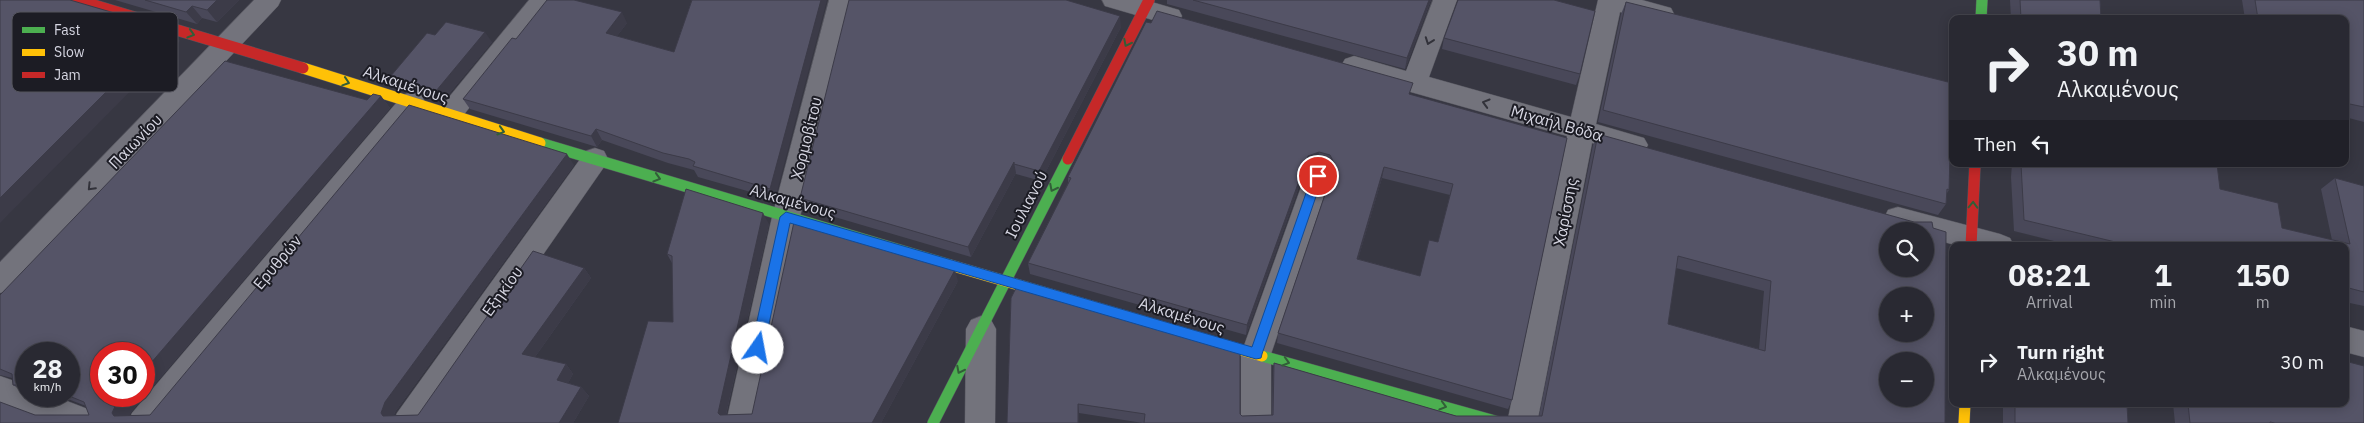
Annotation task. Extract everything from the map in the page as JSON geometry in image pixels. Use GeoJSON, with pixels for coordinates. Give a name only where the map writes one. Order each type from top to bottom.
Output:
{"type":"FeatureCollection","features":[{"type":"Feature","properties":{"kind":"street","name":"Αλκαμένους"},"geometry":{"type":"LineString","coordinates":[[77,0],[118,12]]}},
{"type":"Feature","properties":{"kind":"street","name":"Παιωνίου"},"geometry":{"type":"LineString","coordinates":[[0,281],[229,44],[269,0]]}},
{"type":"Feature","properties":{"kind":"street"},"geometry":{"type":"LineString","coordinates":[[449,115],[543,0]]}},
{"type":"Feature","properties":{"kind":"street","name":"Χορμοβίτου"},"geometry":{"type":"LineString","coordinates":[[741,423],[786,217],[841,0]]}},
{"type":"Feature","properties":{"kind":"street"},"geometry":{"type":"LineString","coordinates":[[1114,0],[1146,4],[1197,23]]}},
{"type":"Feature","properties":{"kind":"street"},"geometry":{"type":"LineString","coordinates":[[1414,83],[1445,0]]}},
{"type":"Feature","properties":{"kind":"street"},"geometry":{"type":"LineString","coordinates":[[1981,15],[1982,0]]}},
{"type":"Feature","properties":{"kind":"street","name":"Χαρίσσης"},"geometry":{"type":"LineString","coordinates":[[1522,423],[1581,130],[1610,1],[1685,19]]}},
{"type":"Feature","properties":{"kind":"street","name":"Ιουλιανού"},"geometry":{"type":"LineString","coordinates":[[933,423],[1146,4]]}},
{"type":"Feature","properties":{"kind":"street","name":"Αλκαμένους"},"geometry":{"type":"LineString","coordinates":[[178,29],[449,115],[786,217],[1256,354],[1502,423]]}},
{"type":"Feature","properties":{"kind":"street","name":"Μιχαήλ Βόδα"},"geometry":{"type":"LineString","coordinates":[[1329,59],[1657,151]]}},
{"type":"Feature","properties":{"kind":"street","name":"Ερυθρών"},"geometry":{"type":"LineString","coordinates":[[143,423],[412,102]]}},
{"type":"Feature","properties":{"kind":"street","name":"Εξηκίου"},"geometry":{"type":"LineString","coordinates":[[408,423],[595,159]]}},
{"type":"Feature","properties":{"kind":"street"},"geometry":{"type":"LineString","coordinates":[[1877,212],[1971,242],[1975,167]]}},
{"type":"Feature","properties":{"kind":"street"},"geometry":{"type":"LineString","coordinates":[[1256,423],[1256,354],[1318,176]]}},
{"type":"Feature","properties":{"kind":"street"},"geometry":{"type":"LineString","coordinates":[[980,423],[981,328]]}},
{"type":"Feature","properties":{"kind":"street"},"geometry":{"type":"LineString","coordinates":[[2349,340],[2364,344]]}},
{"type":"Feature","properties":{"kind":"street"},"geometry":{"type":"LineString","coordinates":[[0,389],[87,423]]}},
{"type":"Feature","properties":{"kind":"street"},"geometry":{"type":"LineString","coordinates":[[1964,423],[1965,407]]}},
{"type":"Feature","properties":{"kind":"building"},"geometry":{"type":"Polygon","coordinates":[[[0,0],[70,0],[111,12],[12,12],[12,92],[106,92],[0,198],[0,0]]]}},
{"type":"Feature","properties":{"kind":"building"},"geometry":{"type":"Polygon","coordinates":[[[145,0],[217,0],[207,10],[192,6],[186,12],[145,0]]]}},
{"type":"Feature","properties":{"kind":"building"},"geometry":{"type":"Polygon","coordinates":[[[547,0],[574,0],[622,12],[606,33],[674,52],[692,0],[821,0],[770,189],[693,166],[695,162],[689,159],[663,153],[596,129],[591,136],[463,99],[512,38],[516,39],[547,0]]]}},
{"type":"Feature","properties":{"kind":"building"},"geometry":{"type":"Polygon","coordinates":[[[849,0],[1066,0],[1120,16],[1039,171],[1014,164],[1014,162],[968,247],[800,198],[849,0]]]}},
{"type":"Feature","properties":{"kind":"building"},"geometry":{"type":"Polygon","coordinates":[[[1193,0],[1429,0],[1407,58],[1193,0]]]}},
{"type":"Feature","properties":{"kind":"building"},"geometry":{"type":"Polygon","coordinates":[[[1458,0],[1554,0],[1595,11],[1580,74],[1444,38],[1458,0]]]}},
{"type":"Feature","properties":{"kind":"building"},"geometry":{"type":"Polygon","coordinates":[[[2020,0],[2100,0],[2101,15],[2021,15],[2020,0]]]}},
{"type":"Feature","properties":{"kind":"building"},"geometry":{"type":"Polygon","coordinates":[[[2255,0],[2364,0],[2364,107],[2349,104],[2349,15],[2257,15],[2255,0]]]}},
{"type":"Feature","properties":{"kind":"building"},"geometry":{"type":"Polygon","coordinates":[[[1626,2],[1949,82],[1950,167],[1949,190],[1947,189],[1946,204],[1603,110],[1626,2]]]}},
{"type":"Feature","properties":{"kind":"building"},"geometry":{"type":"Polygon","coordinates":[[[1157,11],[1413,83],[1409,94],[1567,138],[1512,400],[1278,333],[1335,165],[1330,155],[1319,152],[1308,156],[1247,325],[1028,263],[1071,178],[1068,177],[1146,22],[1151,23],[1157,11]],[[1384,167],[1357,259],[1420,276],[1429,240],[1438,242],[1453,184],[1384,167]]]}},
{"type":"Feature","properties":{"kind":"building"},"geometry":{"type":"Polygon","coordinates":[[[446,22],[485,32],[436,91],[390,77],[427,33],[435,35],[446,22]]]}},
{"type":"Feature","properties":{"kind":"building"},"geometry":{"type":"Polygon","coordinates":[[[225,61],[367,100],[373,94],[381,96],[155,358],[155,342],[90,342],[90,407],[115,407],[112,413],[114,416],[150,415],[409,105],[567,154],[385,402],[381,413],[383,416],[418,415],[533,251],[584,268],[522,354],[566,364],[557,380],[581,387],[559,423],[0,423],[0,402],[35,415],[89,415],[84,402],[80,400],[80,342],[15,342],[15,385],[13,385],[12,374],[0,369],[0,295],[225,61]]]}},
{"type":"Feature","properties":{"kind":"building"},"geometry":{"type":"Polygon","coordinates":[[[1598,134],[1914,222],[1879,222],[1879,277],[1934,277],[1934,228],[1946,232],[1945,423],[1144,423],[1145,414],[1078,404],[1078,423],[1007,423],[1011,298],[1016,288],[1240,353],[1240,414],[1242,416],[1273,415],[1274,363],[1456,416],[1542,416],[1598,134]],[[1678,256],[1668,324],[1765,351],[1771,281],[1678,256]]]}},
{"type":"Feature","properties":{"kind":"building"},"geometry":{"type":"Polygon","coordinates":[[[2021,167],[2217,167],[2220,189],[2278,203],[2282,228],[2342,242],[2115,242],[2024,220],[2021,167]]]}},
{"type":"Feature","properties":{"kind":"building"},"geometry":{"type":"Polygon","coordinates":[[[2335,178],[2364,186],[2364,292],[2349,288],[2350,244],[2335,178]]]}},
{"type":"Feature","properties":{"kind":"building"},"geometry":{"type":"Polygon","coordinates":[[[686,189],[763,213],[718,413],[720,415],[752,414],[794,222],[955,270],[872,423],[618,423],[648,321],[673,322],[672,256],[667,254],[686,189]]]}},
{"type":"Feature","properties":{"kind":"building"},"geometry":{"type":"Polygon","coordinates":[[[2349,362],[2364,366],[2364,423],[2190,423],[2188,407],[2349,407],[2349,362]]]}},
{"type":"Feature","properties":{"kind":"building"},"geometry":{"type":"Polygon","coordinates":[[[2015,407],[2127,407],[2128,423],[2015,423],[2015,407]]]}},
{"type":"Feature","properties":{"kind":"traffic: fast"},"geometry":{"type":"LineString","coordinates":[[1981,15],[1982,0]]}},
{"type":"Feature","properties":{"kind":"traffic: fast"},"geometry":{"type":"LineString","coordinates":[[540,143],[950,265]]}},
{"type":"Feature","properties":{"kind":"traffic: fast"},"geometry":{"type":"LineString","coordinates":[[933,423],[1068,159]]}},
{"type":"Feature","properties":{"kind":"traffic: fast"},"geometry":{"type":"LineString","coordinates":[[1262,356],[1502,423]]}},
{"type":"Feature","properties":{"kind":"traffic: slow"},"geometry":{"type":"LineString","coordinates":[[303,68],[540,143]]}},
{"type":"Feature","properties":{"kind":"traffic: slow"},"geometry":{"type":"LineString","coordinates":[[950,265],[1262,356]]}},
{"type":"Feature","properties":{"kind":"traffic: slow"},"geometry":{"type":"LineString","coordinates":[[1964,423],[1965,407]]}},
{"type":"Feature","properties":{"kind":"traffic: jam"},"geometry":{"type":"LineString","coordinates":[[77,0],[117,12]]}},
{"type":"Feature","properties":{"kind":"traffic: jam"},"geometry":{"type":"LineString","coordinates":[[1068,159],[1149,0]]}},
{"type":"Feature","properties":{"kind":"traffic: jam"},"geometry":{"type":"LineString","coordinates":[[178,30],[303,68]]}},
{"type":"Feature","properties":{"kind":"traffic: jam"},"geometry":{"type":"LineString","coordinates":[[1971,242],[1975,167]]}},
{"type":"Feature","properties":{"kind":"route"},"geometry":{"type":"LineString","coordinates":[[758,348],[786,217],[1256,354],[1318,176]]}}]}
